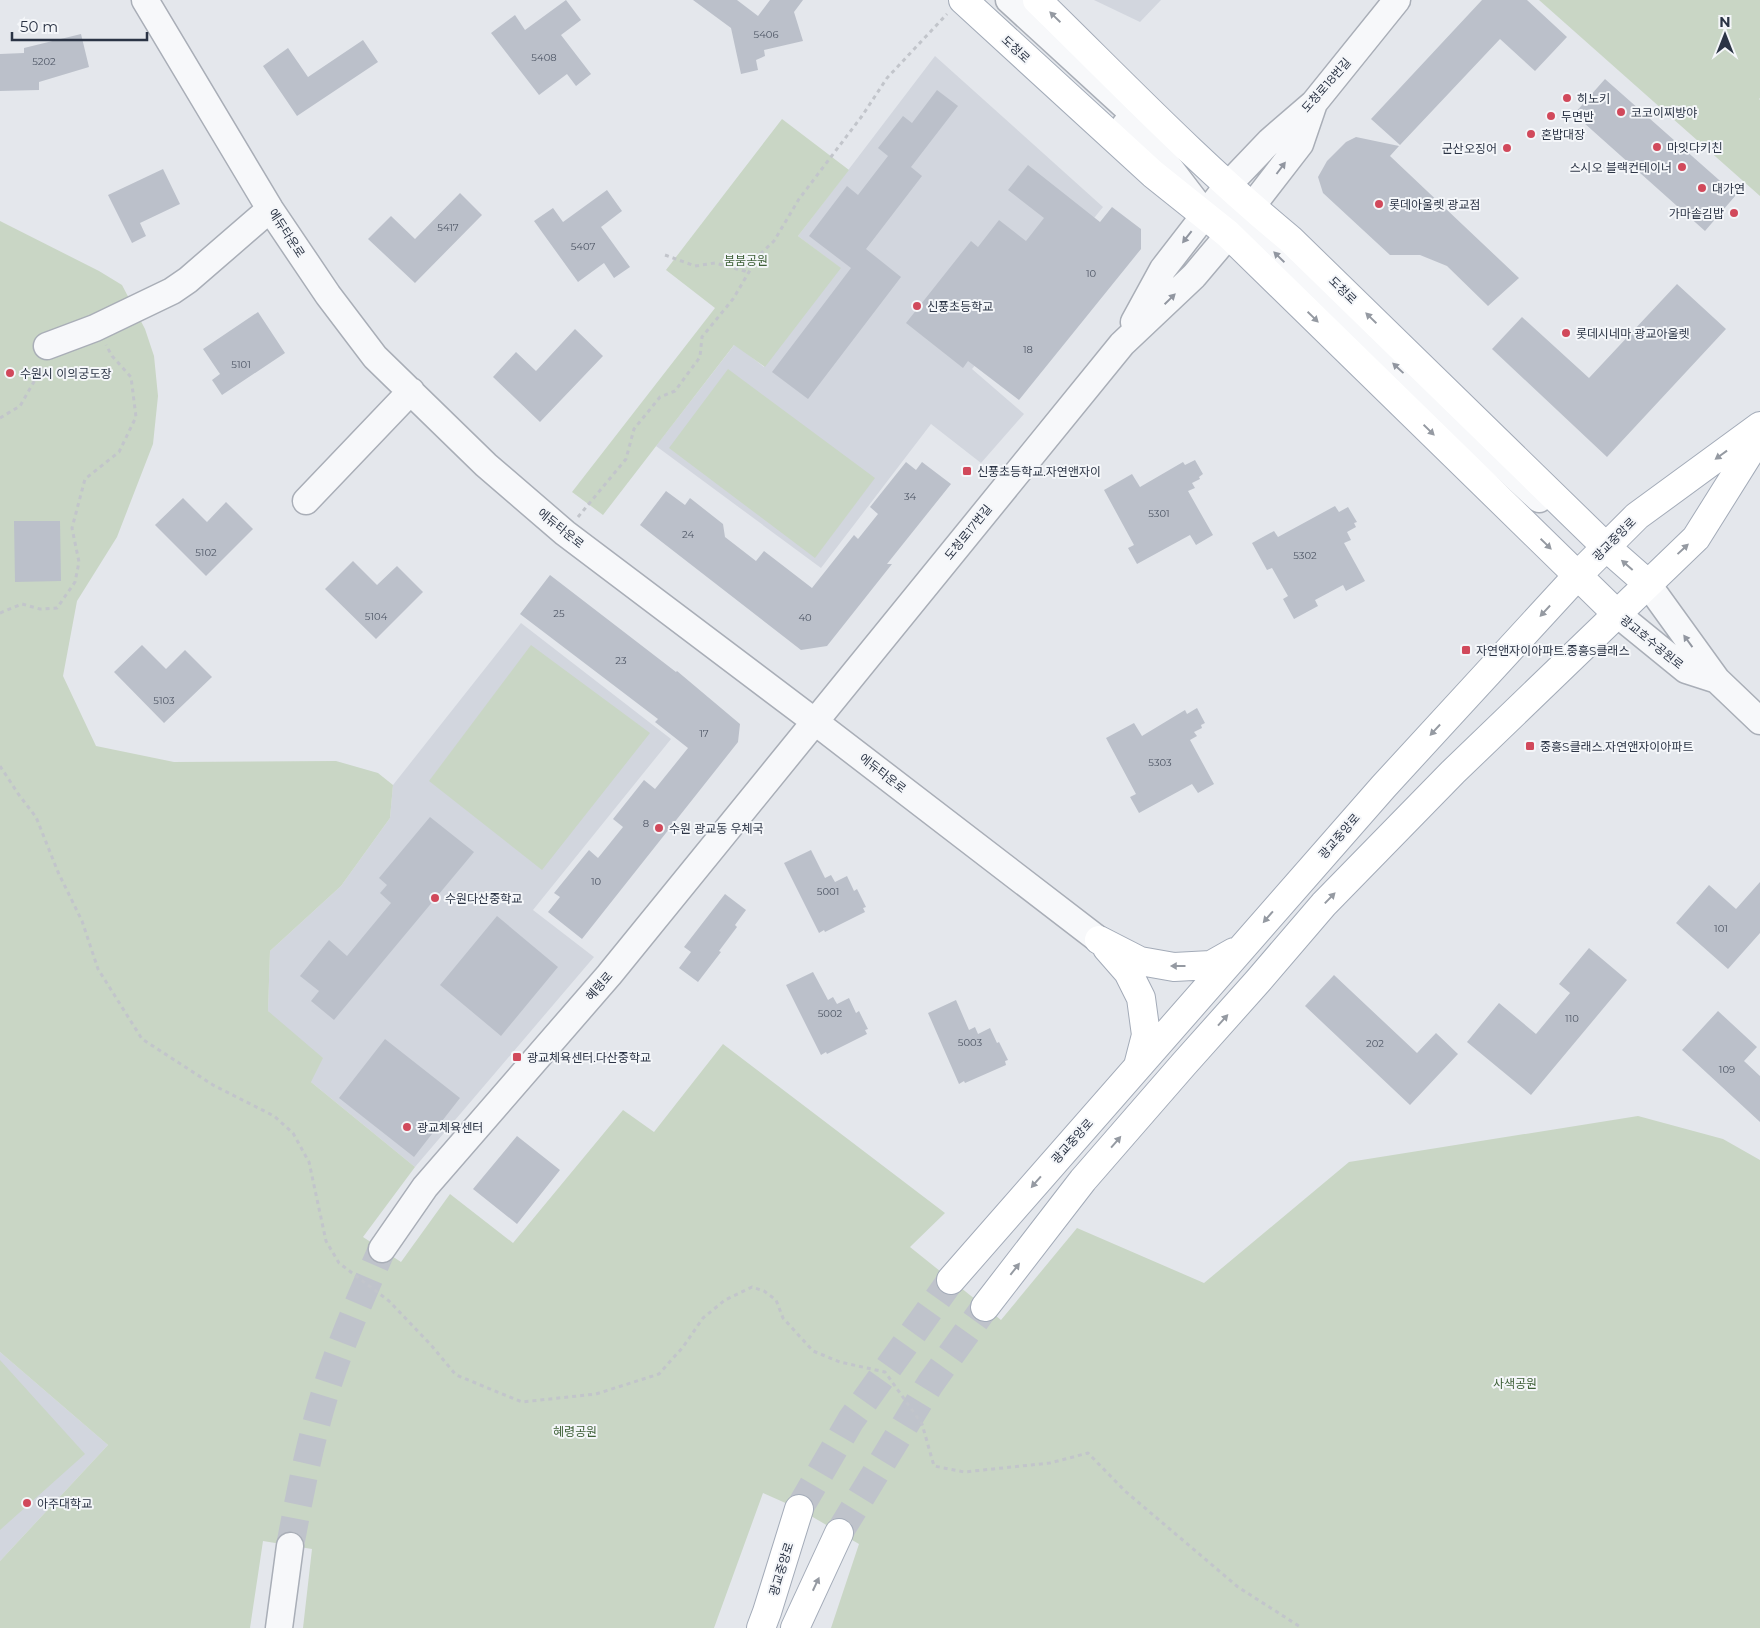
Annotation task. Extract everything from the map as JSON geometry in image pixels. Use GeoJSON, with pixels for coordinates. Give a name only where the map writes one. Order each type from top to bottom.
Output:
{"type":"FeatureCollection","features":[{"type":"Feature","properties":{"kind":"main road","name":"도청로"},"geometry":{"type":"LineString","coordinates":[[1037,0],[1200,159],[1218,198],[1240,220],[1290,239],[1606,547],[1647,583]]}},
{"type":"Feature","properties":{"kind":"main road","name":"도청로"},"geometry":{"type":"LineString","coordinates":[[956,6],[1152,174],[1218,198]]}},
{"type":"Feature","properties":{"kind":"main road"},"geometry":{"type":"LineString","coordinates":[[1218,198],[1616,613]]}},
{"type":"Feature","properties":{"kind":"main road","name":"광교중앙로"},"geometry":{"type":"LineString","coordinates":[[951,1280],[1034,1183],[1384,786],[1578,575],[1637,516],[1760,426]]}},
{"type":"Feature","properties":{"kind":"main road"},"geometry":{"type":"LineString","coordinates":[[985,1307],[1083,1180],[1324,904],[1453,772],[1647,583],[1696,538],[1760,436]]}},
{"type":"Feature","properties":{"kind":"main road"},"geometry":{"type":"LineString","coordinates":[[1099,940],[1140,961],[1174,967],[1211,965],[1240,949]]}},
{"type":"Feature","properties":{"kind":"main road"},"geometry":{"type":"LineString","coordinates":[[1099,940],[1128,972],[1141,998],[1146,1035],[1138,1067]]}},
{"type":"Feature","properties":{"kind":"main road","name":"광교중앙로"},"geometry":{"type":"LineString","coordinates":[[761,1628],[799,1509]]}},
{"type":"Feature","properties":{"kind":"main road"},"geometry":{"type":"LineString","coordinates":[[795,1628],[839,1533]]}},
{"type":"Feature","properties":{"kind":"street","name":"에듀타운로"},"geometry":{"type":"LineString","coordinates":[[145,0],[270,209],[328,295],[375,358],[486,465],[565,533],[1099,940]]}},
{"type":"Feature","properties":{"kind":"street"},"geometry":{"type":"LineString","coordinates":[[988,0],[1166,163],[1218,198]]}},
{"type":"Feature","properties":{"kind":"street"},"geometry":{"type":"LineString","coordinates":[[1009,0],[1218,198]]}},
{"type":"Feature","properties":{"kind":"street","name":"도청로18번길"},"geometry":{"type":"LineString","coordinates":[[1218,198],[1270,142],[1314,103],[1396,0]]}},
{"type":"Feature","properties":{"kind":"street","name":"도청로17번길"},"geometry":{"type":"LineString","coordinates":[[814,721],[1122,344],[1194,276],[1240,220],[1300,144],[1314,103]]}},
{"type":"Feature","properties":{"kind":"street","name":"도청로17번길"},"geometry":{"type":"LineString","coordinates":[[1122,344],[1163,269],[1218,198]]}},
{"type":"Feature","properties":{"kind":"street"},"geometry":{"type":"LineString","coordinates":[[47,346],[95,328],[172,291],[188,280],[270,209]]}},
{"type":"Feature","properties":{"kind":"street"},"geometry":{"type":"LineString","coordinates":[[306,501],[411,392]]}},
{"type":"Feature","properties":{"kind":"street","name":"광교호수공원로"},"geometry":{"type":"LineString","coordinates":[[1647,583],[1716,680],[1760,721]]}},
{"type":"Feature","properties":{"kind":"street","name":"광교호수공원로"},"geometry":{"type":"LineString","coordinates":[[1616,613],[1686,670],[1716,680]]}},
{"type":"Feature","properties":{"kind":"street","name":"혜령로"},"geometry":{"type":"LineString","coordinates":[[382,1249],[425,1187],[609,975],[814,721]]}},
{"type":"Feature","properties":{"kind":"street"},"geometry":{"type":"LineString","coordinates":[[279,1628],[290,1546]]}},
{"type":"Feature","properties":{"kind":"path"},"geometry":{"type":"LineString","coordinates":[[565,533],[626,459],[634,429],[660,397],[675,391],[700,357],[702,337],[733,299],[759,255],[774,241],[798,199],[862,116],[887,78],[956,6]]}},
{"type":"Feature","properties":{"kind":"path"},"geometry":{"type":"LineString","coordinates":[[665,254],[695,266],[715,263],[748,272]]}},
{"type":"Feature","properties":{"kind":"path"},"geometry":{"type":"LineString","coordinates":[[0,614],[22,604],[40,609],[57,608],[74,582],[79,562],[72,528],[86,479],[119,452],[136,418],[131,377],[112,356],[95,328]]}},
{"type":"Feature","properties":{"kind":"path"},"geometry":{"type":"LineString","coordinates":[[0,418],[20,406],[42,370],[47,346]]}},
{"type":"Feature","properties":{"kind":"path"},"geometry":{"type":"LineString","coordinates":[[0,766],[19,796],[36,817],[58,872],[82,921],[98,969],[142,1039],[213,1085],[274,1116],[293,1133],[309,1162],[326,1242],[339,1263],[390,1301],[456,1375],[522,1402],[596,1394],[659,1374],[683,1347],[703,1318],[725,1300],[752,1287],[764,1291],[776,1300],[782,1318],[813,1351],[840,1362],[885,1372],[922,1424],[934,1466],[964,1472],[1050,1462],[1088,1453],[1125,1491],[1238,1587],[1302,1628]]}},
{"type":"Feature","properties":{"kind":"shaded area"},"geometry":{"type":"Polygon","coordinates":[[[1094,0],[1161,0],[1140,22],[1094,0]]]}},
{"type":"Feature","properties":{"kind":"shaded area","name":"신풍초등학교"},"geometry":{"type":"Polygon","coordinates":[[[935,56],[1103,207],[972,369],[1024,414],[981,463],[931,424],[821,568],[656,446],[735,344],[764,367],[840,268],[798,236],[935,56]]]}},
{"type":"Feature","properties":{"kind":"shaded area","name":"수원다산중학교"},"geometry":{"type":"Polygon","coordinates":[[[521,623],[671,739],[533,910],[594,957],[415,1167],[311,1082],[268,1011],[270,951],[341,886],[390,818],[393,785],[521,623]]]}},
{"type":"Feature","properties":{"kind":"shaded area","name":"아주대학교"},"geometry":{"type":"Polygon","coordinates":[[[0,1352],[108,1445],[0,1561],[0,1352]]]}},
{"type":"Feature","properties":{"kind":"green space"},"geometry":{"type":"Polygon","coordinates":[[[1539,0],[1760,0],[1760,196],[1539,0]]]}},
{"type":"Feature","properties":{"kind":"green space","name":"붐붐공원"},"geometry":{"type":"Polygon","coordinates":[[[782,119],[849,170],[798,236],[841,268],[765,367],[734,345],[603,515],[572,492],[715,308],[666,270],[782,119]]]}},
{"type":"Feature","properties":{"kind":"green space","name":"혜령공원"},"geometry":{"type":"Polygon","coordinates":[[[0,221],[99,271],[122,285],[145,329],[154,356],[158,396],[153,444],[117,537],[77,601],[63,676],[96,746],[174,762],[336,761],[378,773],[393,785],[390,818],[341,886],[270,951],[268,1011],[323,1058],[311,1082],[415,1167],[363,1237],[401,1262],[450,1194],[513,1243],[623,1110],[654,1132],[723,1044],[945,1213],[910,1247],[1001,1320],[1077,1228],[1204,1283],[1349,1162],[1638,1116],[1723,1139],[1760,1160],[1760,1628],[831,1628],[859,1544],[799,1509],[763,1493],[714,1628],[303,1628],[312,1549],[263,1541],[250,1628],[0,1628],[0,1561],[108,1445],[0,1352],[0,221]]]}},
{"type":"Feature","properties":{"kind":"green space"},"geometry":{"type":"Polygon","coordinates":[[[728,369],[875,478],[815,558],[669,448],[728,369]]]}},
{"type":"Feature","properties":{"kind":"green space"},"geometry":{"type":"Polygon","coordinates":[[[531,645],[650,733],[542,870],[429,781],[531,645]]]}},
{"type":"Feature","properties":{"kind":"green space","name":"아주대학교"},"geometry":{"type":"Polygon","coordinates":[[[0,1360],[85,1454],[0,1530],[0,1360]]]}},
{"type":"Feature","properties":{"kind":"building"},"geometry":{"type":"Polygon","coordinates":[[[566,0],[581,20],[561,35],[591,74],[576,86],[567,74],[539,95],[491,33],[515,15],[525,30],[566,0]]]}},
{"type":"Feature","properties":{"kind":"building"},"geometry":{"type":"Polygon","coordinates":[[[693,0],[737,0],[758,16],[770,0],[803,0],[794,12],[803,41],[764,50],[765,56],[756,60],[758,70],[741,74],[731,28],[693,0]]]}},
{"type":"Feature","properties":{"kind":"building"},"geometry":{"type":"Polygon","coordinates":[[[1482,0],[1527,0],[1567,37],[1535,71],[1500,39],[1400,145],[1371,119],[1482,0]]]}},
{"type":"Feature","properties":{"kind":"building"},"geometry":{"type":"Polygon","coordinates":[[[81,34],[89,67],[39,82],[39,90],[0,91],[0,54],[24,53],[24,48],[81,34]]]}},
{"type":"Feature","properties":{"kind":"building"},"geometry":{"type":"Polygon","coordinates":[[[363,40],[378,62],[297,116],[263,66],[288,48],[308,77],[363,40]]]}},
{"type":"Feature","properties":{"kind":"building"},"geometry":{"type":"Polygon","coordinates":[[[1605,79],[1736,195],[1705,231],[1574,114],[1605,79]]]}},
{"type":"Feature","properties":{"kind":"building"},"geometry":{"type":"Polygon","coordinates":[[[937,90],[958,106],[911,167],[922,176],[866,249],[901,277],[808,399],[772,372],[851,268],[809,236],[847,186],[858,195],[888,156],[878,148],[903,116],[912,123],[937,90]]]}},
{"type":"Feature","properties":{"kind":"building"},"geometry":{"type":"Polygon","coordinates":[[[1356,137],[1399,146],[1390,156],[1519,278],[1488,306],[1447,266],[1420,255],[1390,255],[1323,193],[1318,177],[1327,161],[1346,142],[1356,137]]]}},
{"type":"Feature","properties":{"kind":"building"},"geometry":{"type":"Polygon","coordinates":[[[1028,165],[1100,222],[1112,207],[1141,229],[1141,249],[1019,400],[968,361],[963,368],[906,323],[971,241],[978,247],[999,220],[1026,241],[1044,218],[1008,190],[1028,165]]]}},
{"type":"Feature","properties":{"kind":"building"},"geometry":{"type":"Polygon","coordinates":[[[163,169],[180,204],[140,223],[146,236],[132,243],[108,195],[163,169]]]}},
{"type":"Feature","properties":{"kind":"building"},"geometry":{"type":"Polygon","coordinates":[[[607,190],[622,211],[601,227],[630,267],[614,278],[604,263],[578,282],[534,221],[553,208],[563,222],[607,190]]]}},
{"type":"Feature","properties":{"kind":"building"},"geometry":{"type":"Polygon","coordinates":[[[460,193],[482,215],[415,283],[368,239],[391,216],[415,239],[460,193]]]}},
{"type":"Feature","properties":{"kind":"building"},"geometry":{"type":"Polygon","coordinates":[[[1677,284],[1726,329],[1607,457],[1492,349],[1522,317],[1589,378],[1677,284]]]}},
{"type":"Feature","properties":{"kind":"building"},"geometry":{"type":"Polygon","coordinates":[[[258,312],[285,353],[222,395],[212,380],[220,374],[203,349],[258,312]]]}},
{"type":"Feature","properties":{"kind":"building"},"geometry":{"type":"Polygon","coordinates":[[[575,329],[603,356],[540,422],[493,377],[516,352],[536,371],[575,329]]]}},
{"type":"Feature","properties":{"kind":"building"},"geometry":{"type":"Polygon","coordinates":[[[1195,460],[1203,474],[1199,477],[1200,479],[1192,483],[1195,488],[1188,491],[1213,535],[1196,545],[1190,535],[1137,564],[1128,548],[1134,545],[1104,490],[1132,474],[1140,487],[1183,462],[1185,465],[1195,460]]]}},
{"type":"Feature","properties":{"kind":"building"},"geometry":{"type":"Polygon","coordinates":[[[906,462],[916,470],[922,462],[951,484],[887,564],[892,564],[827,646],[801,650],[640,525],[666,491],[685,505],[690,498],[723,524],[725,537],[756,561],[764,551],[812,588],[854,535],[858,539],[878,514],[870,507],[906,462]]]}},
{"type":"Feature","properties":{"kind":"building"},"geometry":{"type":"Polygon","coordinates":[[[183,498],[207,522],[226,502],[253,529],[206,576],[155,525],[183,498]]]}},
{"type":"Feature","properties":{"kind":"building"},"geometry":{"type":"Polygon","coordinates":[[[1335,506],[1339,512],[1348,507],[1357,522],[1354,523],[1356,527],[1347,532],[1351,540],[1344,543],[1365,581],[1346,591],[1343,585],[1315,600],[1318,606],[1294,619],[1283,599],[1288,596],[1272,568],[1267,570],[1252,543],[1274,531],[1278,537],[1335,506]]]}},
{"type":"Feature","properties":{"kind":"building"},"geometry":{"type":"Polygon","coordinates":[[[14,521],[60,521],[61,581],[15,582],[14,521]]]}},
{"type":"Feature","properties":{"kind":"building"},"geometry":{"type":"Polygon","coordinates":[[[353,561],[377,585],[397,566],[423,592],[376,639],[325,589],[353,561]]]}},
{"type":"Feature","properties":{"kind":"building"},"geometry":{"type":"Polygon","coordinates":[[[550,575],[677,671],[740,724],[738,742],[582,939],[548,912],[560,897],[554,893],[589,850],[598,858],[623,827],[613,819],[644,780],[655,789],[688,748],[655,722],[658,719],[520,614],[550,575]]]}},
{"type":"Feature","properties":{"kind":"building"},"geometry":{"type":"Polygon","coordinates":[[[142,645],[166,669],[185,650],[212,677],[164,723],[114,672],[142,645]]]}},
{"type":"Feature","properties":{"kind":"building"},"geometry":{"type":"Polygon","coordinates":[[[1197,708],[1205,723],[1201,725],[1202,728],[1194,732],[1197,736],[1190,740],[1214,784],[1198,793],[1192,784],[1139,813],[1130,797],[1136,794],[1106,738],[1134,723],[1142,736],[1185,710],[1187,714],[1197,708]]]}},
{"type":"Feature","properties":{"kind":"building"},"geometry":{"type":"Polygon","coordinates":[[[430,817],[474,852],[334,1020],[311,1001],[319,991],[300,976],[329,940],[347,956],[391,903],[380,893],[387,885],[379,878],[430,817]]]}},
{"type":"Feature","properties":{"kind":"building"},"geometry":{"type":"Polygon","coordinates":[[[811,850],[825,878],[831,875],[835,882],[847,876],[854,891],[857,889],[866,907],[863,908],[865,912],[825,932],[824,930],[819,933],[784,863],[811,850]]]}},
{"type":"Feature","properties":{"kind":"building"},"geometry":{"type":"Polygon","coordinates":[[[1760,882],[1760,933],[1728,969],[1676,923],[1709,885],[1736,909],[1760,882]]]}},
{"type":"Feature","properties":{"kind":"building"},"geometry":{"type":"Polygon","coordinates":[[[725,894],[746,910],[735,925],[737,927],[719,951],[721,952],[698,982],[679,968],[691,952],[684,947],[725,894]]]}},
{"type":"Feature","properties":{"kind":"building"},"geometry":{"type":"Polygon","coordinates":[[[497,916],[558,967],[501,1036],[440,985],[497,916]]]}},
{"type":"Feature","properties":{"kind":"building"},"geometry":{"type":"Polygon","coordinates":[[[1589,948],[1627,980],[1531,1095],[1467,1042],[1499,1003],[1536,1034],[1570,993],[1559,984],[1589,948]]]}},
{"type":"Feature","properties":{"kind":"building"},"geometry":{"type":"Polygon","coordinates":[[[813,972],[828,1000],[833,997],[837,1004],[849,998],[856,1013],[859,1011],[868,1029],[865,1030],[867,1034],[827,1054],[826,1052],[821,1055],[786,985],[813,972]]]}},
{"type":"Feature","properties":{"kind":"building"},"geometry":{"type":"Polygon","coordinates":[[[1334,975],[1417,1053],[1436,1033],[1458,1054],[1410,1105],[1305,1006],[1334,975]]]}},
{"type":"Feature","properties":{"kind":"building"},"geometry":{"type":"Polygon","coordinates":[[[956,1000],[969,1030],[975,1027],[978,1034],[990,1028],[1008,1060],[1005,1061],[1006,1065],[959,1084],[928,1013],[956,1000]]]}},
{"type":"Feature","properties":{"kind":"building"},"geometry":{"type":"Polygon","coordinates":[[[1718,1011],[1757,1047],[1744,1061],[1760,1076],[1760,1122],[1682,1050],[1718,1011]]]}},
{"type":"Feature","properties":{"kind":"building","name":"광교체육센터"},"geometry":{"type":"Polygon","coordinates":[[[385,1039],[460,1098],[414,1157],[339,1098],[385,1039]]]}},
{"type":"Feature","properties":{"kind":"building"},"geometry":{"type":"Polygon","coordinates":[[[517,1136],[560,1170],[517,1224],[473,1189],[517,1136]]]}},
{"type":"Feature","properties":{"kind":"tunnel"},"geometry":{"type":"LineString","coordinates":[[290,1546],[320,1409],[345,1336],[382,1249]]}},
{"type":"Feature","properties":{"kind":"tunnel"},"geometry":{"type":"LineString","coordinates":[[799,1509],[851,1420],[951,1280]]}},
{"type":"Feature","properties":{"kind":"tunnel"},"geometry":{"type":"LineString","coordinates":[[839,1533],[930,1384],[985,1307]]}},
{"type":"Feature","properties":{"kind":"place","name":"히노키"},"geometry":{"type":"Point","coordinates":[1567,98]}},
{"type":"Feature","properties":{"kind":"place","name":"코코이찌방야"},"geometry":{"type":"Point","coordinates":[1621,112]}},
{"type":"Feature","properties":{"kind":"place","name":"두면반"},"geometry":{"type":"Point","coordinates":[1551,116]}},
{"type":"Feature","properties":{"kind":"place","name":"혼밥대장"},"geometry":{"type":"Point","coordinates":[1531,134]}},
{"type":"Feature","properties":{"kind":"place","name":"마잇다키친"},"geometry":{"type":"Point","coordinates":[1657,147]}},
{"type":"Feature","properties":{"kind":"place","name":"군산오징어"},"geometry":{"type":"Point","coordinates":[1507,148]}},
{"type":"Feature","properties":{"kind":"place","name":"스시오 블랙컨테이너"},"geometry":{"type":"Point","coordinates":[1682,167]}},
{"type":"Feature","properties":{"kind":"place","name":"대가연"},"geometry":{"type":"Point","coordinates":[1702,188]}},
{"type":"Feature","properties":{"kind":"place","name":"롯데아울렛 광교점"},"geometry":{"type":"Point","coordinates":[1379,204]}},
{"type":"Feature","properties":{"kind":"place","name":"가마솥김밥"},"geometry":{"type":"Point","coordinates":[1734,213]}},
{"type":"Feature","properties":{"kind":"place","name":"신풍초등학교"},"geometry":{"type":"Point","coordinates":[917,306]}},
{"type":"Feature","properties":{"kind":"place","name":"롯데시네마 광교아울렛"},"geometry":{"type":"Point","coordinates":[1566,333]}},
{"type":"Feature","properties":{"kind":"place","name":"수원시 이의궁도장"},"geometry":{"type":"Point","coordinates":[10,373]}},
{"type":"Feature","properties":{"kind":"place","name":"신풍초등학교.자연앤자이"},"geometry":{"type":"Point","coordinates":[967,471]}},
{"type":"Feature","properties":{"kind":"place","name":"자연앤자이아파트.중흥S클래스"},"geometry":{"type":"Point","coordinates":[1466,650]}},
{"type":"Feature","properties":{"kind":"place","name":"중흥S클래스.자연앤자이아파트"},"geometry":{"type":"Point","coordinates":[1530,746]}},
{"type":"Feature","properties":{"kind":"place","name":"수원 광교동 우체국"},"geometry":{"type":"Point","coordinates":[659,828]}},
{"type":"Feature","properties":{"kind":"place","name":"수원다산중학교"},"geometry":{"type":"Point","coordinates":[435,898]}},
{"type":"Feature","properties":{"kind":"place","name":"광교체육센터.다산중학교"},"geometry":{"type":"Point","coordinates":[517,1057]}},
{"type":"Feature","properties":{"kind":"place","name":"광교체육센터"},"geometry":{"type":"Point","coordinates":[407,1127]}},
{"type":"Feature","properties":{"kind":"place","name":"아주대학교"},"geometry":{"type":"Point","coordinates":[27,1503]}},
{"type":"Feature","properties":{"kind":"park label","name":"사색공원"},"geometry":{"type":"Point","coordinates":[1515,1383]}}]}
